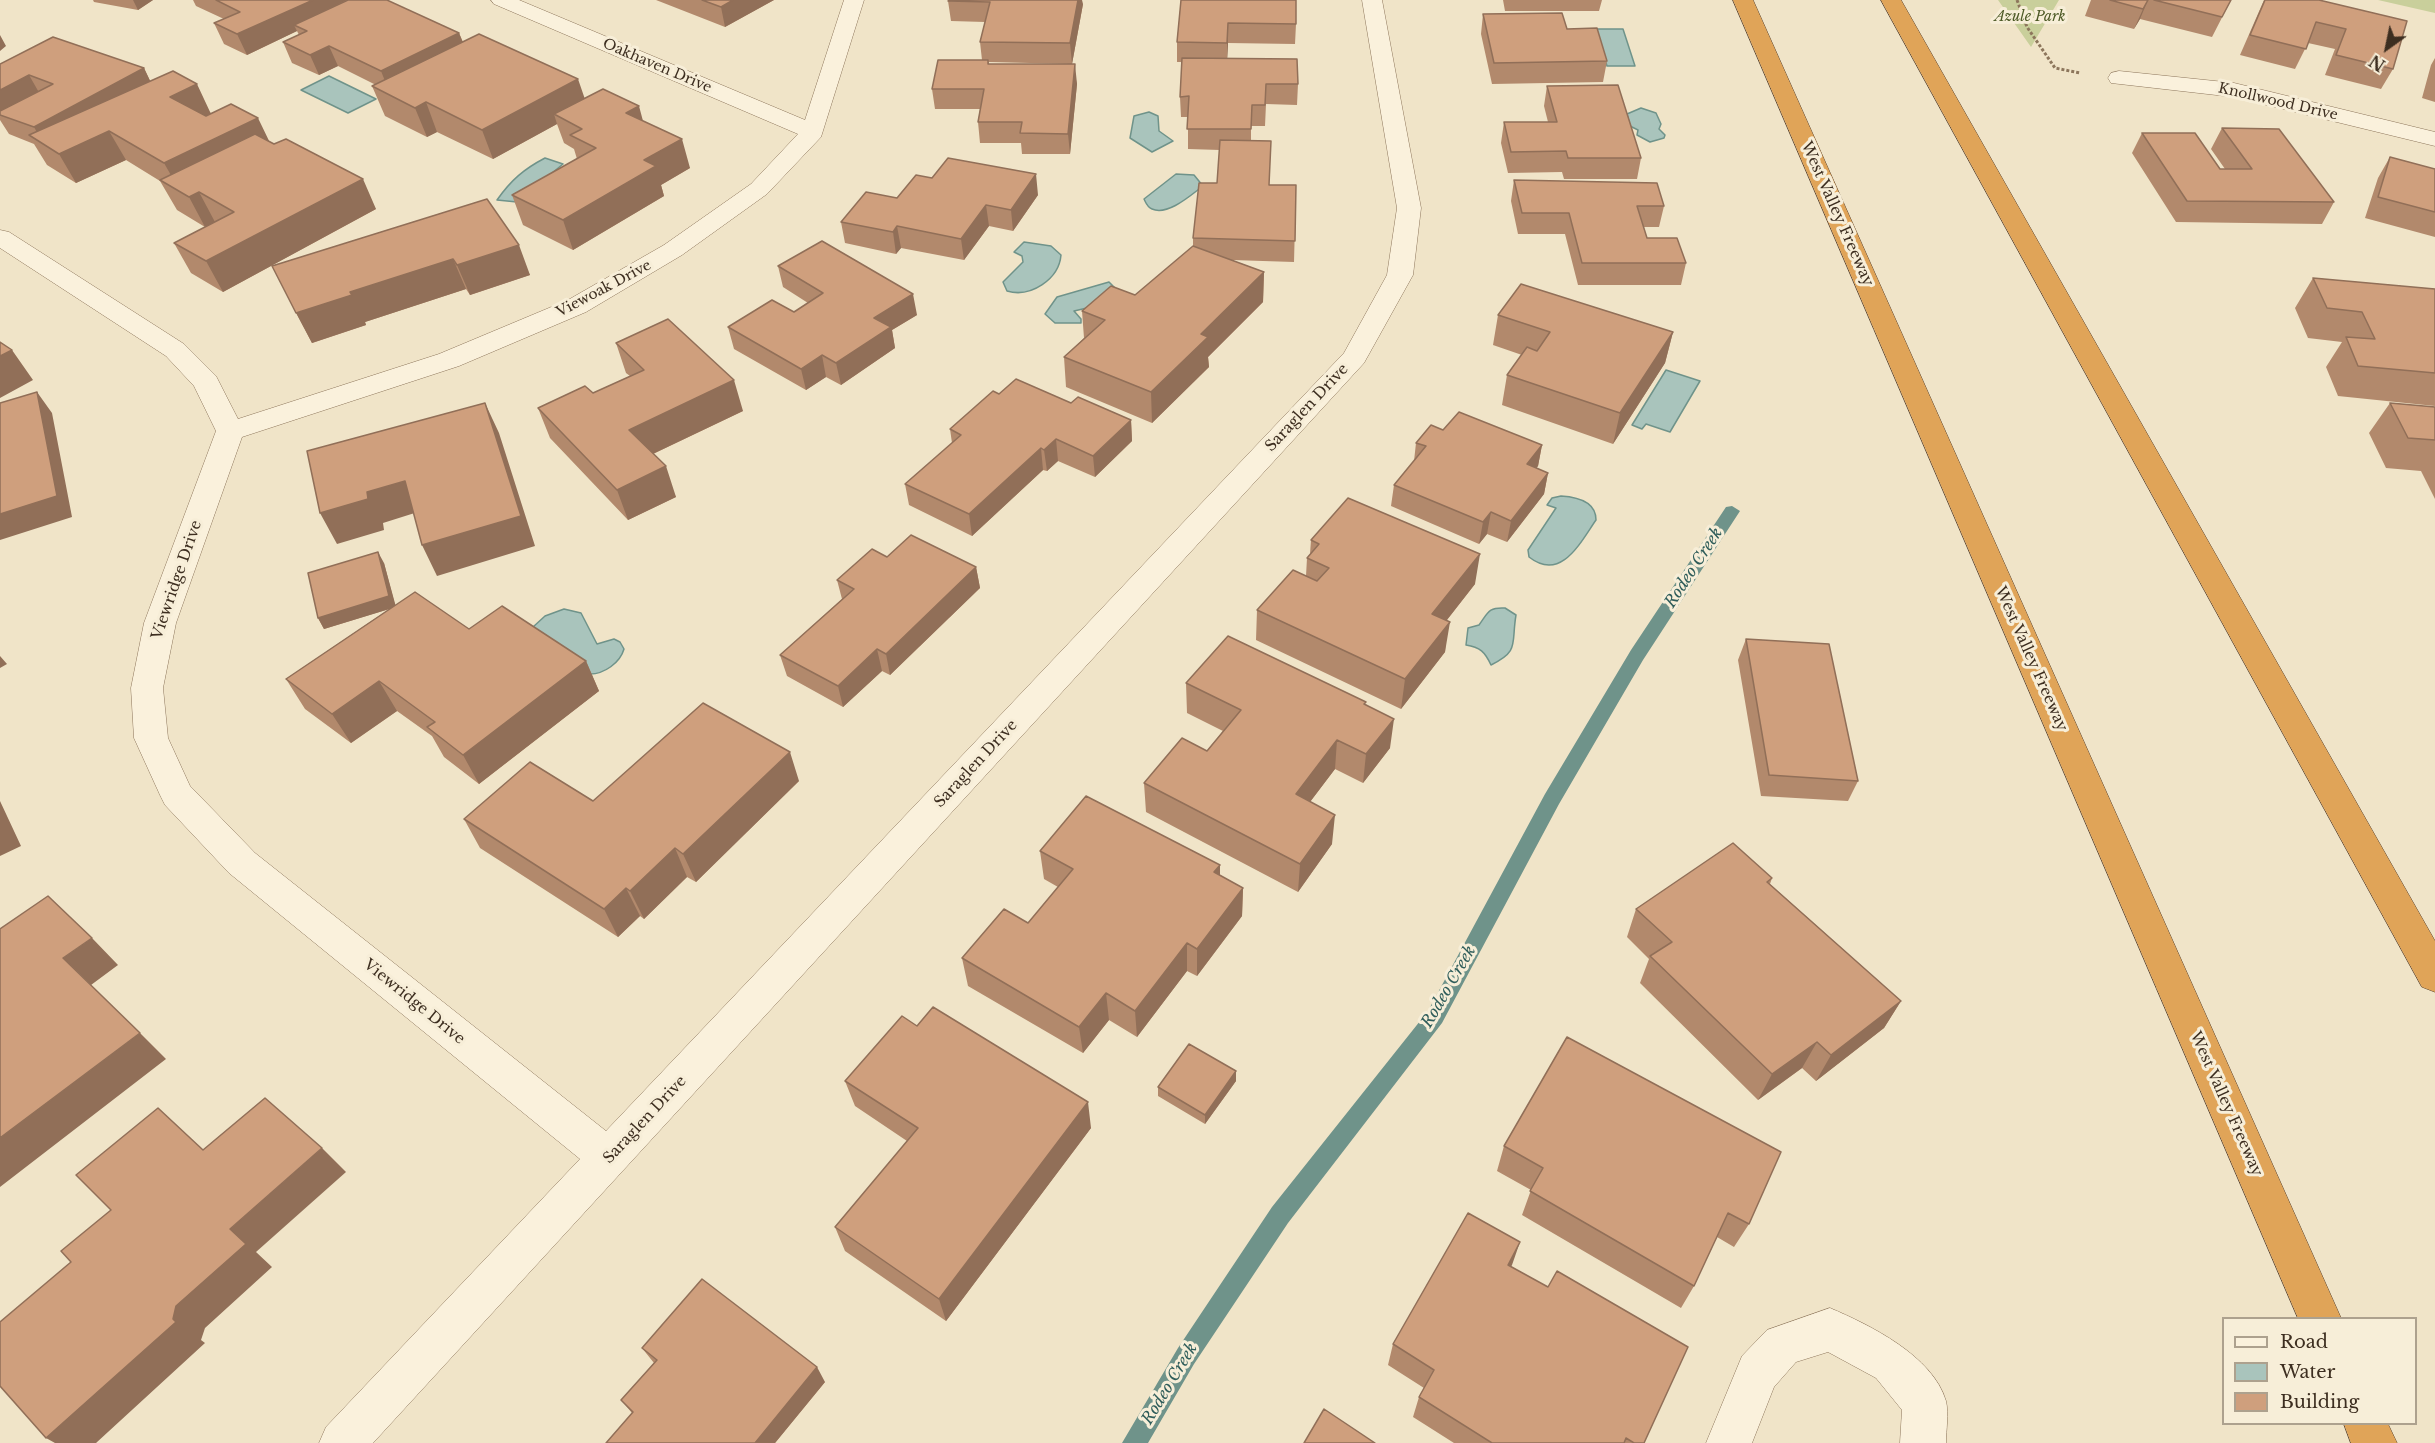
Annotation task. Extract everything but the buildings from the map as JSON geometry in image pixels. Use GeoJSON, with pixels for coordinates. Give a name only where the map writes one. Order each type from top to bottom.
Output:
{"type":"FeatureCollection","features":[{"type":"Feature","properties":{"kind":"highway","name":"West Valley Freeway"},"geometry":{"type":"LineString","coordinates":[[1743,0],[2320,1317]]}},
{"type":"Feature","properties":{"kind":"highway"},"geometry":{"type":"LineString","coordinates":[[1891,0],[2435,976]]}},
{"type":"Feature","properties":{"kind":"highway"},"geometry":{"type":"LineString","coordinates":[[2366,1425],[2374,1443]]}},
{"type":"Feature","properties":{"kind":"street","name":"Oakhaven Drive"},"geometry":{"type":"LineString","coordinates":[[501,0],[813,132]]}},
{"type":"Feature","properties":{"kind":"street","name":"Viewoak Drive"},"geometry":{"type":"LineString","coordinates":[[230,431],[449,360],[577,306],[674,250],[759,189],[813,132],[854,0]]}},
{"type":"Feature","properties":{"kind":"street","name":"Saraglen Drive"},"geometry":{"type":"LineString","coordinates":[[342,1443],[1355,357],[1400,275],[1409,208],[1372,0]]}},
{"type":"Feature","properties":{"kind":"street","name":"Knollwood Drive"},"geometry":{"type":"LineString","coordinates":[[2119,78],[2234,90],[2435,140]]}},
{"type":"Feature","properties":{"kind":"street"},"geometry":{"type":"LineString","coordinates":[[0,237],[175,350],[206,382],[230,431]]}},
{"type":"Feature","properties":{"kind":"street","name":"Viewridge Drive"},"geometry":{"type":"LineString","coordinates":[[230,431],[159,623],[147,688],[151,738],[177,795],[242,863],[609,1158]]}},
{"type":"Feature","properties":{"kind":"street"},"geometry":{"type":"LineString","coordinates":[[1730,1443],[1758,1372],[1782,1345],[1830,1329],[1891,1363],[1924,1403],[1923,1443]]}},
{"type":"Feature","properties":{"kind":"path"},"geometry":{"type":"LineString","coordinates":[[2017,0],[2030,30],[2055,68],[2119,78]]}},
{"type":"Feature","properties":{"kind":"green space","name":"Azule Park"},"geometry":{"type":"Polygon","coordinates":[[[1998,0],[2059,0],[2031,47],[1998,0]]]}},
{"type":"Feature","properties":{"kind":"green space"},"geometry":{"type":"Polygon","coordinates":[[[2378,0],[2435,0],[2435,13],[2378,0]]]}},
{"type":"Feature","properties":{"kind":"water"},"geometry":{"type":"Polygon","coordinates":[[[1586,29],[1623,29],[1635,66],[1607,66],[1601,45],[1586,29]]]}},
{"type":"Feature","properties":{"kind":"water"},"geometry":{"type":"Polygon","coordinates":[[[329,76],[376,99],[348,113],[301,90],[329,76]]]}},
{"type":"Feature","properties":{"kind":"water"},"geometry":{"type":"Polygon","coordinates":[[[1641,108],[1656,113],[1661,124],[1659,129],[1665,135],[1664,138],[1650,142],[1637,135],[1638,130],[1630,126],[1627,114],[1641,108]]]}},
{"type":"Feature","properties":{"kind":"water"},"geometry":{"type":"Polygon","coordinates":[[[1149,112],[1158,116],[1159,131],[1173,141],[1152,152],[1130,138],[1134,116],[1149,112]]]}},
{"type":"Feature","properties":{"kind":"water"},"geometry":{"type":"Polygon","coordinates":[[[545,158],[563,164],[517,202],[497,200],[518,176],[545,158]]]}},
{"type":"Feature","properties":{"kind":"water"},"geometry":{"type":"Polygon","coordinates":[[[1176,174],[1194,175],[1203,186],[1186,199],[1165,210],[1149,207],[1144,199],[1176,174]]]}},
{"type":"Feature","properties":{"kind":"water"},"geometry":{"type":"Polygon","coordinates":[[[1024,242],[1051,246],[1061,255],[1059,264],[1055,272],[1042,285],[1025,292],[1007,291],[1003,282],[1023,262],[1022,256],[1014,252],[1024,242]]]}},
{"type":"Feature","properties":{"kind":"water"},"geometry":{"type":"Polygon","coordinates":[[[1109,282],[1116,289],[1117,301],[1074,311],[1081,319],[1081,323],[1055,323],[1045,314],[1057,297],[1109,282]]]}},
{"type":"Feature","properties":{"kind":"water"},"geometry":{"type":"Polygon","coordinates":[[[1666,370],[1700,381],[1670,432],[1646,424],[1642,429],[1632,425],[1666,370]]]}},
{"type":"Feature","properties":{"kind":"water"},"geometry":{"type":"Polygon","coordinates":[[[1561,496],[1585,501],[1593,508],[1596,520],[1568,557],[1551,565],[1540,564],[1529,557],[1528,550],[1556,508],[1547,505],[1552,498],[1561,496]]]}},
{"type":"Feature","properties":{"kind":"water"},"geometry":{"type":"Polygon","coordinates":[[[1505,608],[1516,615],[1512,646],[1506,655],[1491,665],[1482,651],[1466,645],[1468,628],[1479,625],[1492,610],[1505,608]]]}},
{"type":"Feature","properties":{"kind":"water"},"geometry":{"type":"Polygon","coordinates":[[[564,609],[581,613],[597,644],[614,639],[620,642],[624,649],[619,659],[611,667],[590,674],[533,627],[545,616],[564,609]]]}},
{"type":"Feature","properties":{"kind":"waterway","name":"Rodeo Creek"},"geometry":{"type":"LineString","coordinates":[[1134,1443],[1186,1356],[1280,1215],[1435,1017],[1552,799],[1637,655],[1732,511]]}}]}
